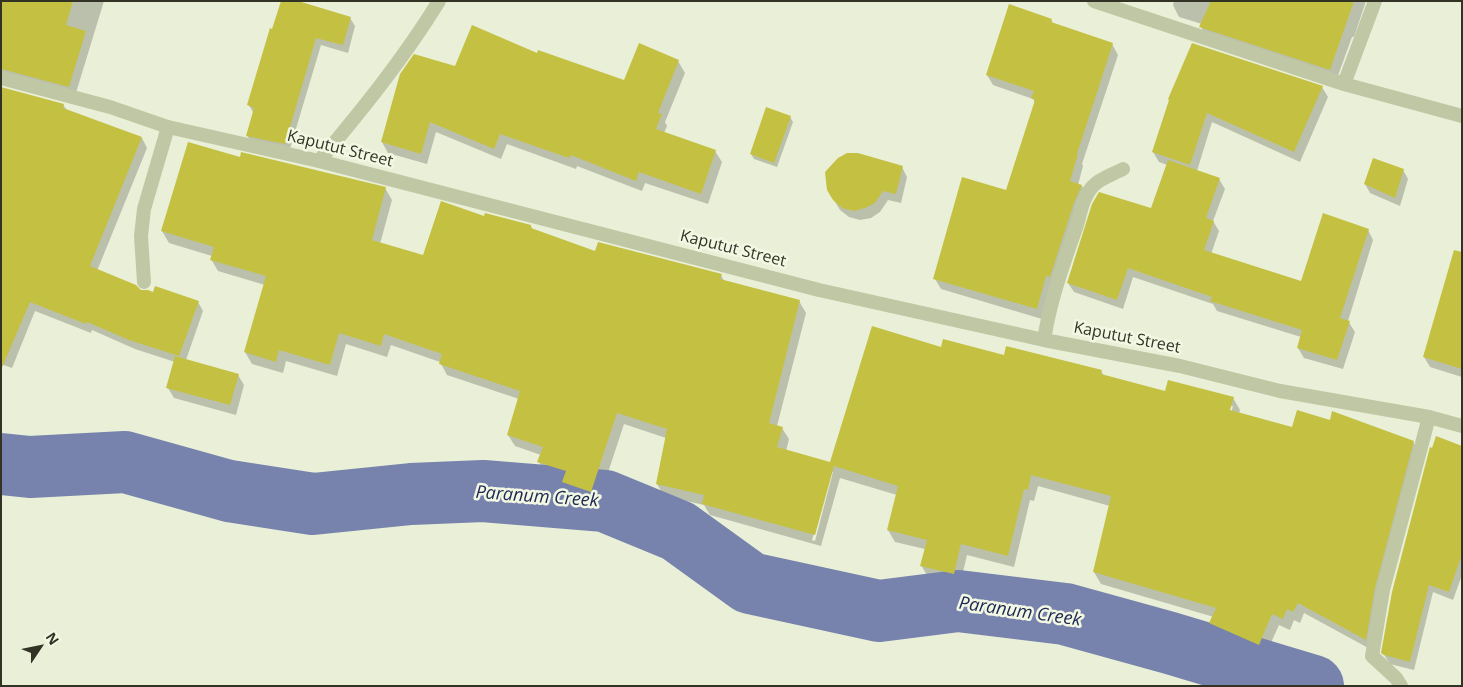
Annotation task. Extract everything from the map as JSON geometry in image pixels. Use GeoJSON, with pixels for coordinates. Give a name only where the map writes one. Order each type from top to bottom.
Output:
{"type":"FeatureCollection","features":[{"type":"Feature","properties":{"kind":"street"},"geometry":{"type":"LineString","coordinates":[[319,161],[369,102],[423,28],[440,1]]}},
{"type":"Feature","properties":{"kind":"street"},"geometry":{"type":"LineString","coordinates":[[1094,1],[1344,84],[1462,116]]}},
{"type":"Feature","properties":{"kind":"street"},"geometry":{"type":"LineString","coordinates":[[1344,84],[1375,1]]}},
{"type":"Feature","properties":{"kind":"street","name":"Kaputut Street"},"geometry":{"type":"LineString","coordinates":[[2,79],[110,107],[168,127],[319,161],[819,290],[1044,340],[1180,366],[1280,391],[1429,417],[1462,426]]}},
{"type":"Feature","properties":{"kind":"street"},"geometry":{"type":"LineString","coordinates":[[144,282],[141,236],[144,209],[168,127]]}},
{"type":"Feature","properties":{"kind":"street"},"geometry":{"type":"LineString","coordinates":[[1044,340],[1049,310],[1061,268],[1077,226],[1083,201],[1094,184],[1123,169]]}},
{"type":"Feature","properties":{"kind":"street"},"geometry":{"type":"LineString","coordinates":[[1401,686],[1396,678],[1372,656],[1383,590],[1429,417]]}},
{"type":"Feature","properties":{"kind":"building"},"geometry":{"type":"Polygon","coordinates":[[[1,1],[73,1],[66,25],[86,31],[69,87],[1,69],[1,1]]]}},
{"type":"Feature","properties":{"kind":"building"},"geometry":{"type":"Polygon","coordinates":[[[281,1],[298,1],[351,17],[343,45],[316,38],[285,144],[246,136],[254,108],[247,105],[270,28],[272,29],[281,1]]]}},
{"type":"Feature","properties":{"kind":"building"},"geometry":{"type":"Polygon","coordinates":[[[1211,1],[1354,1],[1330,70],[1199,27],[1211,1]]]}},
{"type":"Feature","properties":{"kind":"building"},"geometry":{"type":"Polygon","coordinates":[[[1009,4],[1052,19],[1051,22],[1113,43],[1070,181],[1082,185],[1074,203],[1050,277],[1046,276],[1037,309],[933,279],[962,177],[1006,190],[1035,100],[1031,98],[1034,91],[986,75],[1009,4]]]}},
{"type":"Feature","properties":{"kind":"building"},"geometry":{"type":"Polygon","coordinates":[[[472,25],[537,53],[538,50],[624,80],[639,43],[679,60],[658,113],[662,114],[656,129],[716,150],[701,194],[639,172],[636,181],[571,155],[569,158],[500,134],[494,149],[430,122],[421,154],[381,142],[400,74],[414,54],[455,66],[472,25]]]}},
{"type":"Feature","properties":{"kind":"building"},"geometry":{"type":"Polygon","coordinates":[[[1192,43],[1323,86],[1294,152],[1207,113],[1190,165],[1152,152],[1168,99],[1192,43]]]}},
{"type":"Feature","properties":{"kind":"building"},"geometry":{"type":"Polygon","coordinates":[[[1,87],[64,104],[63,108],[142,137],[90,266],[136,285],[141,290],[153,292],[155,286],[199,301],[179,356],[129,340],[87,322],[86,324],[30,302],[1,370],[1,87]]]}},
{"type":"Feature","properties":{"kind":"building"},"geometry":{"type":"Polygon","coordinates":[[[766,107],[791,116],[774,163],[750,154],[766,107]]]}},
{"type":"Feature","properties":{"kind":"building"},"geometry":{"type":"Polygon","coordinates":[[[188,142],[240,157],[241,152],[386,187],[372,240],[423,255],[441,201],[484,216],[485,213],[531,225],[531,228],[595,251],[598,242],[722,274],[720,279],[800,300],[769,423],[783,427],[777,447],[830,462],[872,326],[941,347],[943,339],[1004,355],[1006,346],[1102,370],[1101,374],[1165,391],[1168,380],[1234,397],[1230,410],[1292,427],[1297,410],[1330,420],[1332,411],[1414,441],[1375,588],[1366,640],[1298,603],[1293,612],[1287,609],[1283,619],[1272,614],[1259,645],[1209,623],[1216,608],[1093,572],[1111,496],[1031,475],[1028,490],[1024,489],[1008,556],[961,544],[954,574],[920,566],[927,540],[887,530],[898,486],[834,466],[815,535],[702,504],[704,495],[656,484],[667,429],[617,413],[591,492],[562,482],[566,471],[537,462],[543,447],[507,435],[520,391],[439,364],[442,354],[384,334],[381,346],[339,333],[330,365],[279,350],[276,362],[244,352],[266,276],[210,260],[214,247],[161,231],[188,142]]]}},
{"type":"Feature","properties":{"kind":"building"},"geometry":{"type":"Polygon","coordinates":[[[847,153],[858,153],[903,166],[896,194],[883,191],[875,203],[865,208],[854,211],[842,208],[833,200],[827,190],[825,172],[838,158],[847,153]]]}},
{"type":"Feature","properties":{"kind":"building"},"geometry":{"type":"Polygon","coordinates":[[[1373,158],[1404,169],[1395,198],[1364,184],[1373,158]]]}},
{"type":"Feature","properties":{"kind":"building"},"geometry":{"type":"Polygon","coordinates":[[[1168,160],[1220,178],[1206,218],[1214,221],[1204,250],[1301,281],[1323,213],[1369,229],[1340,318],[1350,321],[1337,360],[1297,348],[1302,330],[1210,301],[1212,297],[1128,268],[1117,300],[1067,283],[1092,204],[1099,192],[1151,208],[1168,160]]]}},
{"type":"Feature","properties":{"kind":"building"},"geometry":{"type":"Polygon","coordinates":[[[1454,250],[1462,252],[1462,369],[1423,357],[1454,250]]]}},
{"type":"Feature","properties":{"kind":"building"},"geometry":{"type":"Polygon","coordinates":[[[175,356],[239,374],[230,405],[166,388],[175,356]]]}},
{"type":"Feature","properties":{"kind":"building"},"geometry":{"type":"Polygon","coordinates":[[[1436,436],[1462,446],[1462,554],[1449,592],[1429,585],[1410,662],[1381,653],[1392,592],[1430,447],[1432,448],[1436,436]]]}},
{"type":"Feature","properties":{"kind":"waterway","name":"Paranum Creek"},"geometry":{"type":"LineString","coordinates":[[1,464],[30,467],[125,462],[229,491],[313,504],[411,494],[483,491],[605,501],[678,531],[750,583],[879,611],[958,601],[1065,614],[1313,686]]}}]}
